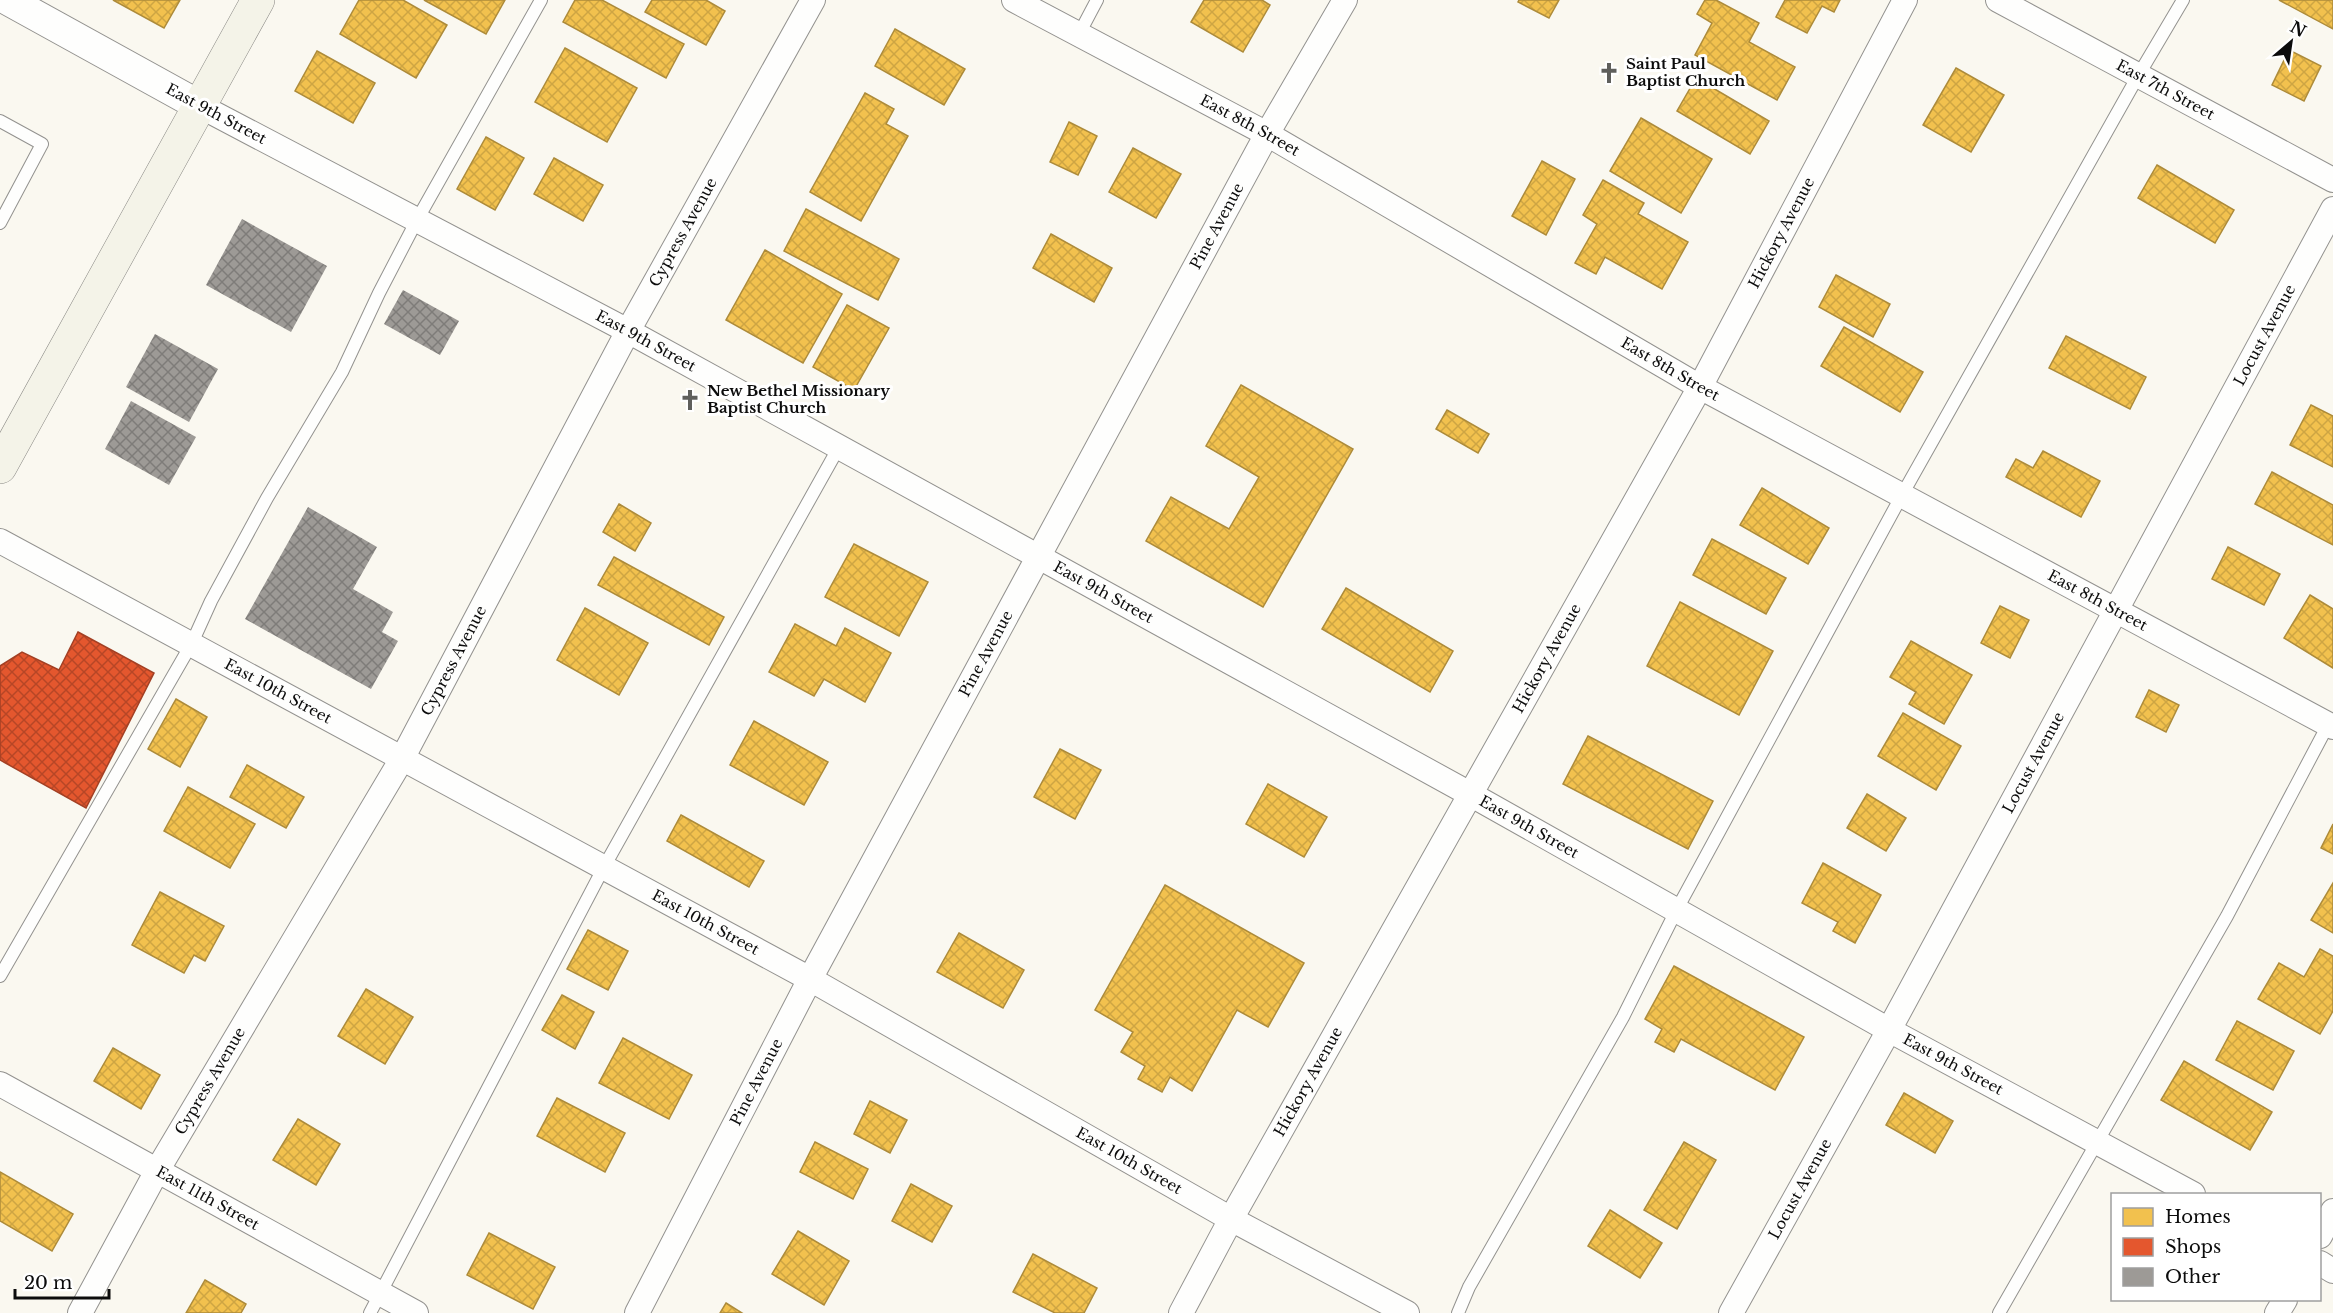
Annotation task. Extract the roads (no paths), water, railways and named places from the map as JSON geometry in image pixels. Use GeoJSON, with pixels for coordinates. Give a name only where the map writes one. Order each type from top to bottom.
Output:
{"type":"FeatureCollection","features":[{"type":"Feature","properties":{"kind":"main road"},"geometry":{"type":"LineString","coordinates":[[0,467],[258,0]]}},
{"type":"Feature","properties":{"kind":"street","name":"East 9th Street"},"geometry":{"type":"LineString","coordinates":[[8,0],[200,106],[628,331],[1470,794],[1889,1030],[2191,1193]]}},
{"type":"Feature","properties":{"kind":"street","name":"Cypress Avenue"},"geometry":{"type":"LineString","coordinates":[[80,1313],[158,1169],[403,757],[628,331],[813,0]]}},
{"type":"Feature","properties":{"kind":"street","name":"East 8th Street"},"geometry":{"type":"LineString","coordinates":[[1014,0],[1267,134],[1700,387],[2115,610],[2331,722]]}},
{"type":"Feature","properties":{"kind":"street","name":"Pine Avenue"},"geometry":{"type":"LineString","coordinates":[[637,1313],[810,979],[1267,134],[1345,0]]}},
{"type":"Feature","properties":{"kind":"street","name":"Hickory Avenue"},"geometry":{"type":"LineString","coordinates":[[1181,1313],[1231,1220],[1700,387],[1905,0]]}},
{"type":"Feature","properties":{"kind":"street","name":"East 7th Street"},"geometry":{"type":"LineString","coordinates":[[1998,0],[2333,180]]}},
{"type":"Feature","properties":{"kind":"street","name":"Locust Avenue"},"geometry":{"type":"LineString","coordinates":[[1731,1313],[1889,1030],[2333,209]]}},
{"type":"Feature","properties":{"kind":"street","name":"East 10th Street"},"geometry":{"type":"LineString","coordinates":[[0,541],[810,979],[1231,1220],[1407,1313]]}},
{"type":"Feature","properties":{"kind":"street","name":"East 11th Street"},"geometry":{"type":"LineString","coordinates":[[0,1084],[158,1169],[375,1303],[416,1313]]}},
{"type":"Feature","properties":{"kind":"street"},"geometry":{"type":"LineString","coordinates":[[2321,1232],[2333,1211]]}},
{"type":"Feature","properties":{"kind":"lane"},"geometry":{"type":"LineString","coordinates":[[0,976],[192,643],[211,601],[267,498],[342,372],[417,220],[541,0]]}},
{"type":"Feature","properties":{"kind":"lane"},"geometry":{"type":"LineString","coordinates":[[1079,34],[1096,0]]}},
{"type":"Feature","properties":{"kind":"lane"},"geometry":{"type":"LineString","coordinates":[[1458,1313],[1475,1277],[1623,1017],[1676,910],[1902,495],[2138,75],[2183,0]]}},
{"type":"Feature","properties":{"kind":"lane"},"geometry":{"type":"LineString","coordinates":[[0,121],[42,144],[0,223]]}},
{"type":"Feature","properties":{"kind":"lane"},"geometry":{"type":"LineString","coordinates":[[375,1303],[604,867],[839,447]]}},
{"type":"Feature","properties":{"kind":"lane"},"geometry":{"type":"LineString","coordinates":[[1999,1313],[2227,916],[2331,722]]}},
{"type":"Feature","properties":{"kind":"place","name":"Saint Paul Baptist Church"},"geometry":{"type":"Point","coordinates":[1609,73]}},
{"type":"Feature","properties":{"kind":"place","name":"New Bethel Missionary Baptist Church"},"geometry":{"type":"Point","coordinates":[690,400]}}]}
